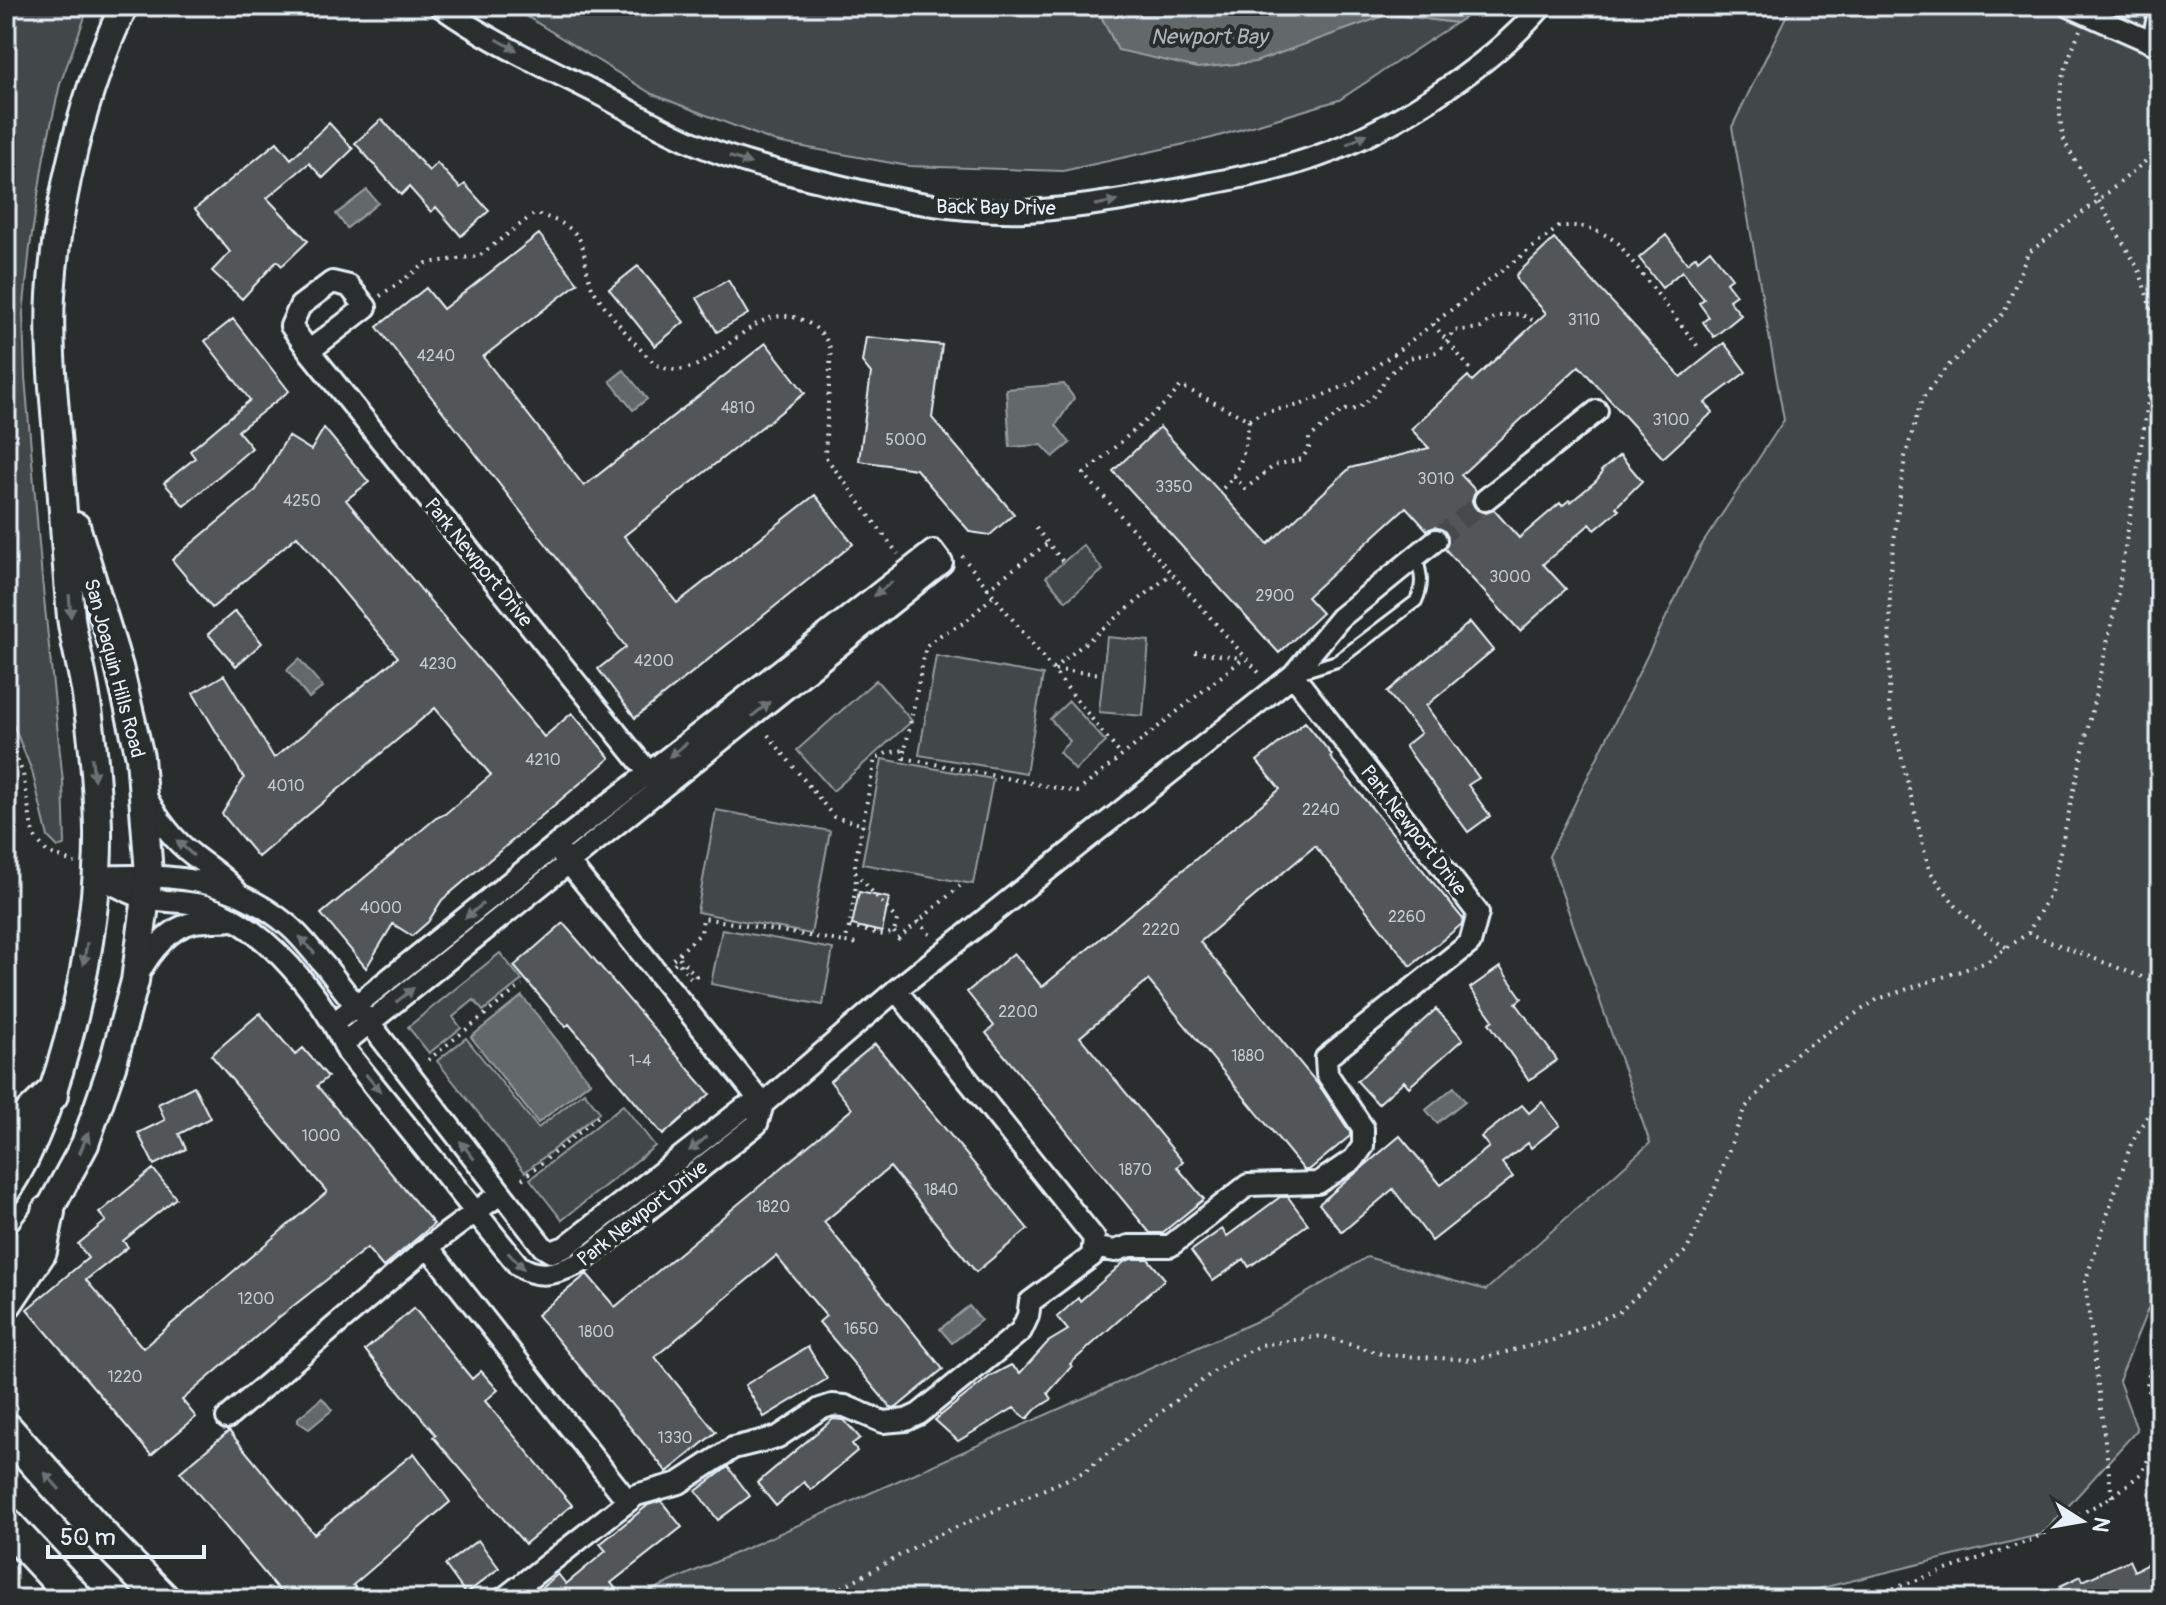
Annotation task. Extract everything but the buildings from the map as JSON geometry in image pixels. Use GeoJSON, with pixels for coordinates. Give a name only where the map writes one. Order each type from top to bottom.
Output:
{"type":"FeatureCollection","features":[{"type":"Feature","properties":{"kind":"main road"},"geometry":{"type":"LineString","coordinates":[[6,1150],[23,1122],[51,1095]]}},
{"type":"Feature","properties":{"kind":"main road"},"geometry":{"type":"LineString","coordinates":[[6,1302],[40,1251],[48,1212]]}},
{"type":"Feature","properties":{"kind":"main road"},"geometry":{"type":"LineString","coordinates":[[6,1429],[163,1599]]}},
{"type":"Feature","properties":{"kind":"main road"},"geometry":{"type":"LineString","coordinates":[[6,1524],[76,1599]]}},
{"type":"Feature","properties":{"kind":"street","name":"San Joaquin Hills Road"},"geometry":{"type":"LineString","coordinates":[[6,1192],[38,1134],[51,1095],[77,999],[96,877],[98,828],[85,692],[72,621],[50,347],[51,296],[56,245],[77,138],[95,75],[124,6]]}},
{"type":"Feature","properties":{"kind":"street","name":"Back Bay Drive"},"geometry":{"type":"LineString","coordinates":[[440,6],[560,75],[668,131],[714,151],[785,173],[917,204],[998,211],[1053,209],[1124,200],[1300,163],[1336,149],[1415,107],[1466,74],[1514,36],[1542,6]]}},
{"type":"Feature","properties":{"kind":"street"},"geometry":{"type":"LineString","coordinates":[[2069,6],[2154,44]]}},
{"type":"Feature","properties":{"kind":"street","name":"Park Newport Drive"},"geometry":{"type":"LineString","coordinates":[[366,307],[354,289],[338,281],[332,282],[300,306],[291,326],[662,789]]}},
{"type":"Feature","properties":{"kind":"street"},"geometry":{"type":"LineString","coordinates":[[309,351],[366,307]]}},
{"type":"Feature","properties":{"kind":"street"},"geometry":{"type":"LineString","coordinates":[[1485,500],[1597,411]]}},
{"type":"Feature","properties":{"kind":"street","name":"San Joaquin Hills Road"},"geometry":{"type":"LineString","coordinates":[[6,1267],[48,1212],[85,1144],[113,1063],[135,981],[147,886],[140,757],[119,667],[60,472]]}},
{"type":"Feature","properties":{"kind":"street","name":"Park Newport Drive"},"geometry":{"type":"LineString","coordinates":[[147,886],[205,883],[237,892],[291,927],[326,967],[500,1194],[543,1247],[551,1252],[567,1247],[744,1108],[763,1104],[896,990],[1293,675],[1340,618],[1436,540]]}},
{"type":"Feature","properties":{"kind":"street"},"geometry":{"type":"LineString","coordinates":[[334,1023],[933,551],[942,563],[344,1043]]}},
{"type":"Feature","properties":{"kind":"street","name":"Park Newport Drive"},"geometry":{"type":"LineString","coordinates":[[1093,1247],[1115,1251],[1129,1246],[1170,1246],[1248,1185],[1318,1183],[1354,1159],[1363,1146],[1363,1128],[1327,1074],[1326,1058],[1470,943],[1474,932],[1478,913],[1293,675]]}},
{"type":"Feature","properties":{"kind":"street"},"geometry":{"type":"LineString","coordinates":[[144,793],[163,826],[175,839],[218,872],[237,892]]}},
{"type":"Feature","properties":{"kind":"street"},"geometry":{"type":"LineString","coordinates":[[555,846],[763,1104]]}},
{"type":"Feature","properties":{"kind":"street","name":"Park Newport Drive"},"geometry":{"type":"LineString","coordinates":[[96,877],[147,886],[205,906],[258,936],[281,956],[334,1023],[348,1053],[518,1265],[528,1272],[548,1275],[580,1263],[757,1124],[763,1104]]}},
{"type":"Feature","properties":{"kind":"street"},"geometry":{"type":"LineString","coordinates":[[135,981],[147,957],[184,926],[195,922],[233,920]]}},
{"type":"Feature","properties":{"kind":"street"},"geometry":{"type":"LineString","coordinates":[[503,1599],[627,1500],[653,1488],[690,1478],[733,1448],[789,1432],[820,1409],[832,1405],[845,1406],[883,1422],[894,1423],[919,1414],[1021,1331],[1030,1302],[1092,1256],[1094,1238],[896,990]]}},
{"type":"Feature","properties":{"kind":"street"},"geometry":{"type":"LineString","coordinates":[[227,1418],[428,1247],[500,1194]]}},
{"type":"Feature","properties":{"kind":"street"},"geometry":{"type":"LineString","coordinates":[[428,1247],[627,1500]]}},
{"type":"Feature","properties":{"kind":"street"},"geometry":{"type":"LineString","coordinates":[[548,1275],[551,1252]]}},
{"type":"Feature","properties":{"kind":"lane"},"geometry":{"type":"LineString","coordinates":[[2154,44],[2155,6]]}},
{"type":"Feature","properties":{"kind":"lane"},"geometry":{"type":"LineString","coordinates":[[1293,675],[1337,661],[1416,601],[1422,579],[1416,556]]}},
{"type":"Feature","properties":{"kind":"path"},"geometry":{"type":"LineString","coordinates":[[821,1599],[929,1539],[1084,1472],[1217,1369],[1261,1345],[1322,1336],[1385,1355],[1474,1360],[1553,1340],[1619,1312],[1687,1250],[1715,1188],[1744,1109],[1796,1053],[1878,999],[1987,962],[2028,933],[2051,892],[2117,599],[2156,351],[2152,313],[2140,272],[2065,143],[2059,122],[2060,92],[2075,43]]}},
{"type":"Feature","properties":{"kind":"path"},"geometry":{"type":"LineString","coordinates":[[2007,948],[1956,906],[1929,870],[1889,706],[1890,571],[1905,457],[1922,399],[1946,368],[2004,313],[2028,253],[2148,159],[2160,161]]}},
{"type":"Feature","properties":{"kind":"path"},"geometry":{"type":"LineString","coordinates":[[366,307],[427,263],[479,256],[534,214],[576,231],[581,239],[593,292],[647,357],[659,366],[688,367],[701,363],[766,319],[785,316],[799,318],[827,338],[831,350],[825,456],[909,569]]}},
{"type":"Feature","properties":{"kind":"path"},"geometry":{"type":"LineString","coordinates":[[1249,420],[1261,413],[1300,405],[1352,383],[1559,227],[1573,225],[1606,234],[1618,243],[1699,348]]}},
{"type":"Feature","properties":{"kind":"path"},"geometry":{"type":"LineString","coordinates":[[1234,476],[1245,489],[1275,465],[1302,459],[1309,448],[1309,438],[1343,410],[1357,409],[1376,394],[1388,375],[1409,358],[1437,352],[1453,331],[1481,328],[1490,320],[1504,315],[1520,314],[1536,322]]}},
{"type":"Feature","properties":{"kind":"path"},"geometry":{"type":"LineString","coordinates":[[1433,324],[1472,371]]}},
{"type":"Feature","properties":{"kind":"path"},"geometry":{"type":"LineString","coordinates":[[1244,658],[1084,474],[1181,386],[1249,420]]}},
{"type":"Feature","properties":{"kind":"path"},"geometry":{"type":"LineString","coordinates":[[1223,488],[1234,476],[1246,445],[1249,420]]}},
{"type":"Feature","properties":{"kind":"path"},"geometry":{"type":"LineString","coordinates":[[1036,528],[1063,562]]}},
{"type":"Feature","properties":{"kind":"path"},"geometry":{"type":"LineString","coordinates":[[987,589],[1048,543]]}},
{"type":"Feature","properties":{"kind":"path"},"geometry":{"type":"LineString","coordinates":[[962,556],[1121,755]]}},
{"type":"Feature","properties":{"kind":"path"},"geometry":{"type":"LineString","coordinates":[[1053,669],[1171,574]]}},
{"type":"Feature","properties":{"kind":"path"},"geometry":{"type":"LineString","coordinates":[[993,596],[956,629],[942,634],[926,646],[904,758],[1077,792],[1244,658]]}},
{"type":"Feature","properties":{"kind":"path"},"geometry":{"type":"LineString","coordinates":[[1195,652],[1244,658]]}},
{"type":"Feature","properties":{"kind":"path"},"geometry":{"type":"LineString","coordinates":[[1053,669],[1103,674]]}},
{"type":"Feature","properties":{"kind":"path"},"geometry":{"type":"LineString","coordinates":[[6,730],[23,774],[33,835],[47,852],[72,861],[96,877]]}},
{"type":"Feature","properties":{"kind":"path"},"geometry":{"type":"LineString","coordinates":[[768,735],[834,817],[864,825]]}},
{"type":"Feature","properties":{"kind":"path"},"geometry":{"type":"LineString","coordinates":[[845,942],[875,759],[905,750]]}},
{"type":"Feature","properties":{"kind":"path"},"geometry":{"type":"LineString","coordinates":[[855,872],[897,920],[894,932],[898,939],[960,886]]}},
{"type":"Feature","properties":{"kind":"path"},"geometry":{"type":"LineString","coordinates":[[673,965],[677,961],[692,979],[696,976],[677,955],[701,933],[703,918],[858,944]]}},
{"type":"Feature","properties":{"kind":"path"},"geometry":{"type":"LineString","coordinates":[[918,921],[933,939]]}},
{"type":"Feature","properties":{"kind":"path"},"geometry":{"type":"LineString","coordinates":[[849,927],[884,935],[894,932]]}},
{"type":"Feature","properties":{"kind":"path"},"geometry":{"type":"LineString","coordinates":[[2028,933],[2160,984]]}},
{"type":"Feature","properties":{"kind":"path"},"geometry":{"type":"LineString","coordinates":[[428,1060],[522,985]]}},
{"type":"Feature","properties":{"kind":"path"},"geometry":{"type":"LineString","coordinates":[[2112,1497],[2085,1282],[2131,1144],[2160,1094]]}},
{"type":"Feature","properties":{"kind":"path"},"geometry":{"type":"LineString","coordinates":[[522,1179],[600,1115]]}},
{"type":"Feature","properties":{"kind":"path"},"geometry":{"type":"LineString","coordinates":[[2160,1328],[2153,1348],[2147,1386],[2160,1420]]}},
{"type":"Feature","properties":{"kind":"path"},"geometry":{"type":"LineString","coordinates":[[1863,1599],[2029,1541],[2112,1497],[2142,1473],[2160,1433]]}},
{"type":"Feature","properties":{"kind":"shaded area"},"geometry":{"type":"Polygon","coordinates":[[[6,6],[89,6],[60,84],[44,156],[23,314],[25,377],[42,579],[63,782],[65,844],[58,847],[48,837],[32,771],[6,707],[6,6]]]}},
{"type":"Feature","properties":{"kind":"shaded area"},"geometry":{"type":"Polygon","coordinates":[[[510,6],[1096,6],[1118,50],[1255,61],[1389,14],[1456,23],[1339,100],[1212,138],[1063,171],[908,166],[776,142],[652,94],[510,6]]]}},
{"type":"Feature","properties":{"kind":"shaded area"},"geometry":{"type":"Polygon","coordinates":[[[1791,6],[2160,6],[2160,1279],[2119,1381],[2137,1430],[2043,1534],[1777,1599],[632,1599],[1266,1317],[1367,1257],[1486,1290],[1650,1143],[1549,856],[1701,546],[1784,420],[1732,127],[1791,6]]]}},
{"type":"Feature","properties":{"kind":"shaded area"},"geometry":{"type":"Polygon","coordinates":[[[1083,545],[1103,570],[1066,601],[1046,577],[1083,545]]]}},
{"type":"Feature","properties":{"kind":"shaded area"},"geometry":{"type":"Polygon","coordinates":[[[1107,637],[1149,641],[1143,716],[1099,712],[1107,637]]]}},
{"type":"Feature","properties":{"kind":"shaded area"},"geometry":{"type":"Polygon","coordinates":[[[936,656],[1043,675],[1026,773],[919,755],[936,656]]]}},
{"type":"Feature","properties":{"kind":"shaded area"},"geometry":{"type":"Polygon","coordinates":[[[876,680],[912,721],[833,791],[797,750],[876,680]]]}},
{"type":"Feature","properties":{"kind":"shaded area"},"geometry":{"type":"Polygon","coordinates":[[[1069,701],[1106,742],[1075,770],[1059,752],[1070,741],[1050,719],[1069,701]]]}},
{"type":"Feature","properties":{"kind":"shaded area"},"geometry":{"type":"Polygon","coordinates":[[[882,759],[993,779],[973,884],[862,864],[882,759]]]}},
{"type":"Feature","properties":{"kind":"shaded area"},"geometry":{"type":"Polygon","coordinates":[[[716,810],[830,831],[811,934],[697,912],[716,810]]]}},
{"type":"Feature","properties":{"kind":"shaded area"},"geometry":{"type":"Polygon","coordinates":[[[722,929],[833,949],[823,1005],[711,984],[722,929]]]}},
{"type":"Feature","properties":{"kind":"shaded area"},"geometry":{"type":"Polygon","coordinates":[[[500,953],[522,980],[483,1011],[474,1000],[453,1017],[461,1028],[429,1053],[408,1027],[500,953]]]}},
{"type":"Feature","properties":{"kind":"shaded area"},"geometry":{"type":"Polygon","coordinates":[[[466,1038],[538,1128],[584,1092],[600,1112],[525,1172],[437,1061],[466,1038]]]}},
{"type":"Feature","properties":{"kind":"shaded area"},"geometry":{"type":"Polygon","coordinates":[[[623,1105],[655,1146],[562,1220],[530,1179],[623,1105]]]}},
{"type":"Feature","properties":{"kind":"water","name":"Newport Bay"},"geometry":{"type":"Polygon","coordinates":[[[1096,6],[1483,6],[1456,23],[1389,14],[1255,62],[1198,68],[1118,50],[1096,6]]]}},
{"type":"Feature","properties":{"kind":"water"},"geometry":{"type":"Polygon","coordinates":[[[367,190],[378,203],[347,228],[336,214],[367,190]]]}},
{"type":"Feature","properties":{"kind":"water"},"geometry":{"type":"Polygon","coordinates":[[[624,370],[647,399],[633,410],[610,381],[624,370]]]}},
{"type":"Feature","properties":{"kind":"water"},"geometry":{"type":"Polygon","coordinates":[[[1064,384],[1074,398],[1056,425],[1070,443],[1053,457],[1042,445],[1010,447],[1006,389],[1064,384]]]}},
{"type":"Feature","properties":{"kind":"water"},"geometry":{"type":"Polygon","coordinates":[[[299,659],[323,687],[309,698],[287,670],[299,659]]]}},
{"type":"Feature","properties":{"kind":"water"},"geometry":{"type":"Polygon","coordinates":[[[522,996],[590,1082],[538,1123],[471,1037],[522,996]]]}},
{"type":"Feature","properties":{"kind":"water"},"geometry":{"type":"Polygon","coordinates":[[[1454,1087],[1465,1101],[1437,1123],[1426,1110],[1454,1087]]]}},
{"type":"Feature","properties":{"kind":"water"},"geometry":{"type":"Polygon","coordinates":[[[969,1306],[981,1320],[952,1343],[940,1329],[969,1306]]]}},
{"type":"Feature","properties":{"kind":"water"},"geometry":{"type":"Polygon","coordinates":[[[322,1398],[332,1410],[309,1429],[298,1422],[298,1418],[322,1398]]]}},
{"type":"Feature","properties":{"kind":"tunnel"},"geometry":{"type":"LineString","coordinates":[[1436,540],[1485,500]]}}]}
